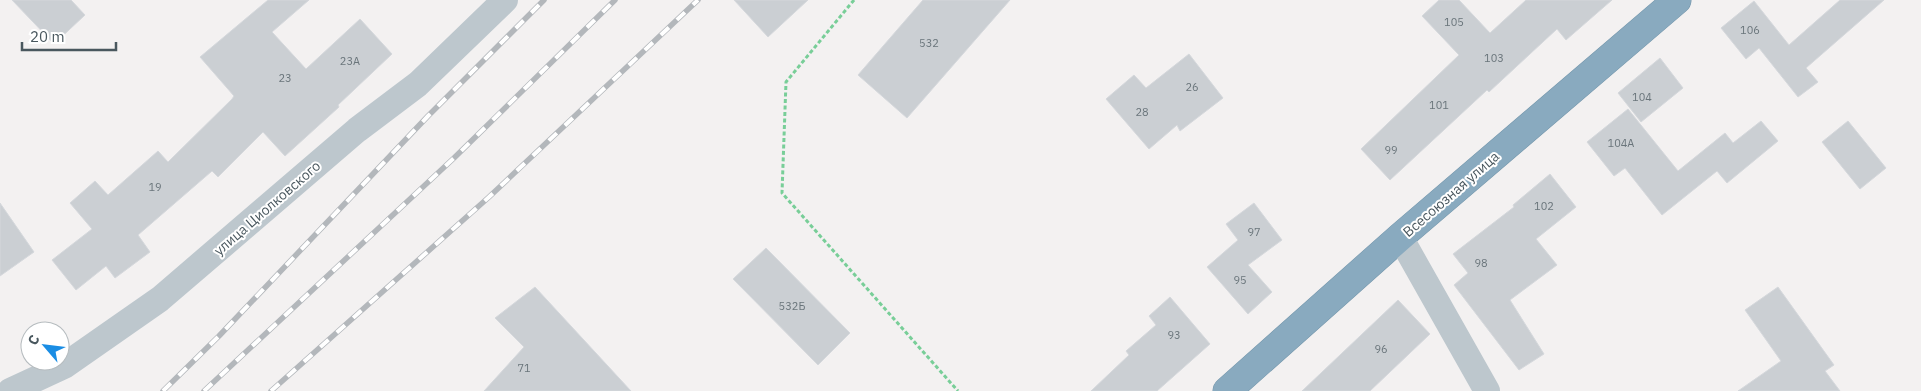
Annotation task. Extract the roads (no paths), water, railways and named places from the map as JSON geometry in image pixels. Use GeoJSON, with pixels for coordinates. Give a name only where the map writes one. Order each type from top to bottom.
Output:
{"type":"FeatureCollection","features":[{"type":"Feature","properties":{"kind":"highway","name":"Всесоюзная улица"},"geometry":{"type":"LineString","coordinates":[[1228,391],[1400,237],[1677,0]]}},
{"type":"Feature","properties":{"kind":"street","name":"улица Циолковского"},"geometry":{"type":"LineString","coordinates":[[10,391],[64,366],[160,300],[357,130],[418,84],[505,0]]}},
{"type":"Feature","properties":{"kind":"street"},"geometry":{"type":"LineString","coordinates":[[1400,237],[1487,391]]}},
{"type":"Feature","properties":{"kind":"railway"},"geometry":{"type":"LineString","coordinates":[[163,391],[219,336],[428,116],[544,0]]}},
{"type":"Feature","properties":{"kind":"railway"},"geometry":{"type":"LineString","coordinates":[[204,391],[454,158],[615,0]]}},
{"type":"Feature","properties":{"kind":"railway"},"geometry":{"type":"LineString","coordinates":[[271,391],[489,197],[698,0]]}}]}
